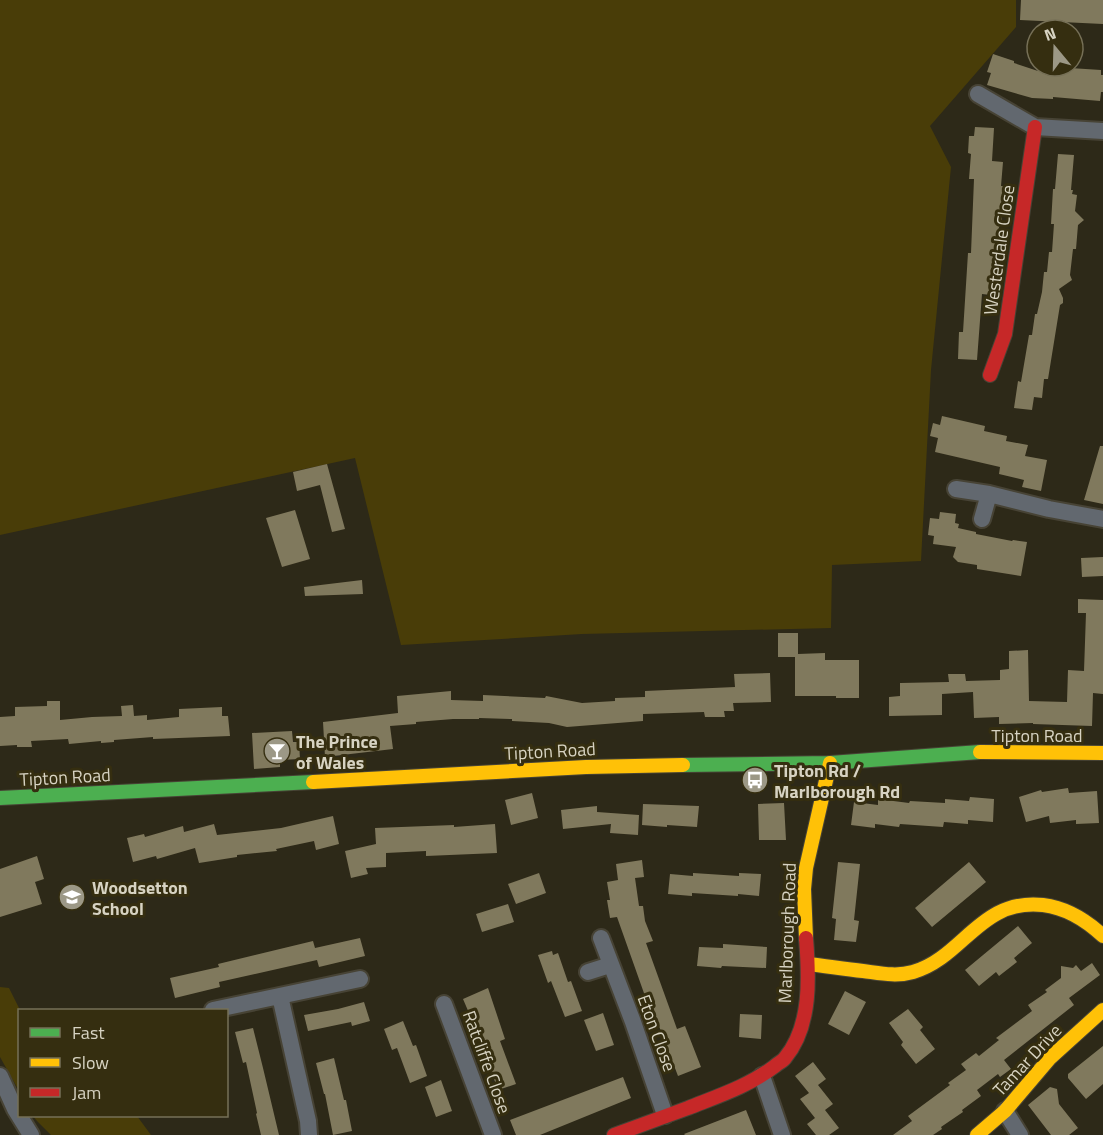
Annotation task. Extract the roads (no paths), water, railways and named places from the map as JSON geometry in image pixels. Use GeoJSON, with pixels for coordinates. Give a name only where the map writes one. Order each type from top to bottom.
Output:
{"type":"FeatureCollection","features":[{"type":"Feature","properties":{"kind":"street"},"geometry":{"type":"LineString","coordinates":[[978,94],[1035,128],[1103,132]]}},
{"type":"Feature","properties":{"kind":"street","name":"Westerdale Close"},"geometry":{"type":"LineString","coordinates":[[990,375],[1005,334],[1035,128]]}},
{"type":"Feature","properties":{"kind":"street"},"geometry":{"type":"LineString","coordinates":[[956,489],[1103,519]]}},
{"type":"Feature","properties":{"kind":"street"},"geometry":{"type":"LineString","coordinates":[[982,519],[989,494]]}},
{"type":"Feature","properties":{"kind":"street","name":"Tipton Road"},"geometry":{"type":"LineString","coordinates":[[0,798],[586,767],[830,763],[985,752],[1103,753]]}},
{"type":"Feature","properties":{"kind":"street","name":"Marlborough Road"},"geometry":{"type":"LineString","coordinates":[[614,1135],[730,1092],[762,1076],[785,1059],[796,1040],[807,1000],[808,964],[804,917],[806,868],[830,763]]}},
{"type":"Feature","properties":{"kind":"street"},"geometry":{"type":"LineString","coordinates":[[808,964],[892,975],[905,974],[919,970],[938,958],[993,916],[1011,907],[1022,905],[1051,906],[1066,910],[1093,924],[1103,936]]}},
{"type":"Feature","properties":{"kind":"street","name":"Eton Close"},"geometry":{"type":"LineString","coordinates":[[601,938],[665,1116]]}},
{"type":"Feature","properties":{"kind":"street"},"geometry":{"type":"LineString","coordinates":[[588,972],[610,965]]}},
{"type":"Feature","properties":{"kind":"street"},"geometry":{"type":"LineString","coordinates":[[222,1009],[360,979]]}},
{"type":"Feature","properties":{"kind":"street"},"geometry":{"type":"LineString","coordinates":[[280,996],[308,1121],[309,1135]]}},
{"type":"Feature","properties":{"kind":"street","name":"Ratcliffe Close"},"geometry":{"type":"LineString","coordinates":[[444,1004],[493,1135]]}},
{"type":"Feature","properties":{"kind":"street","name":"Tamar Drive"},"geometry":{"type":"LineString","coordinates":[[977,1135],[1005,1111],[1044,1065],[1103,1010]]}},
{"type":"Feature","properties":{"kind":"street"},"geometry":{"type":"LineString","coordinates":[[0,1076],[18,1114]]}},
{"type":"Feature","properties":{"kind":"street"},"geometry":{"type":"LineString","coordinates":[[762,1076],[782,1135]]}},
{"type":"Feature","properties":{"kind":"street"},"geometry":{"type":"LineString","coordinates":[[1005,1111],[1020,1135]]}},
{"type":"Feature","properties":{"kind":"street"},"geometry":{"type":"LineString","coordinates":[[20,1117],[31,1135]]}},
{"type":"Feature","properties":{"kind":"place","name":"The Prince of Wales"},"geometry":{"type":"Point","coordinates":[277,751]}},
{"type":"Feature","properties":{"kind":"place","name":"Tipton Rd / Marlborough Rd"},"geometry":{"type":"Point","coordinates":[755,780]}},
{"type":"Feature","properties":{"kind":"place","name":"Woodsetton School"},"geometry":{"type":"Point","coordinates":[72,897]}}]}
